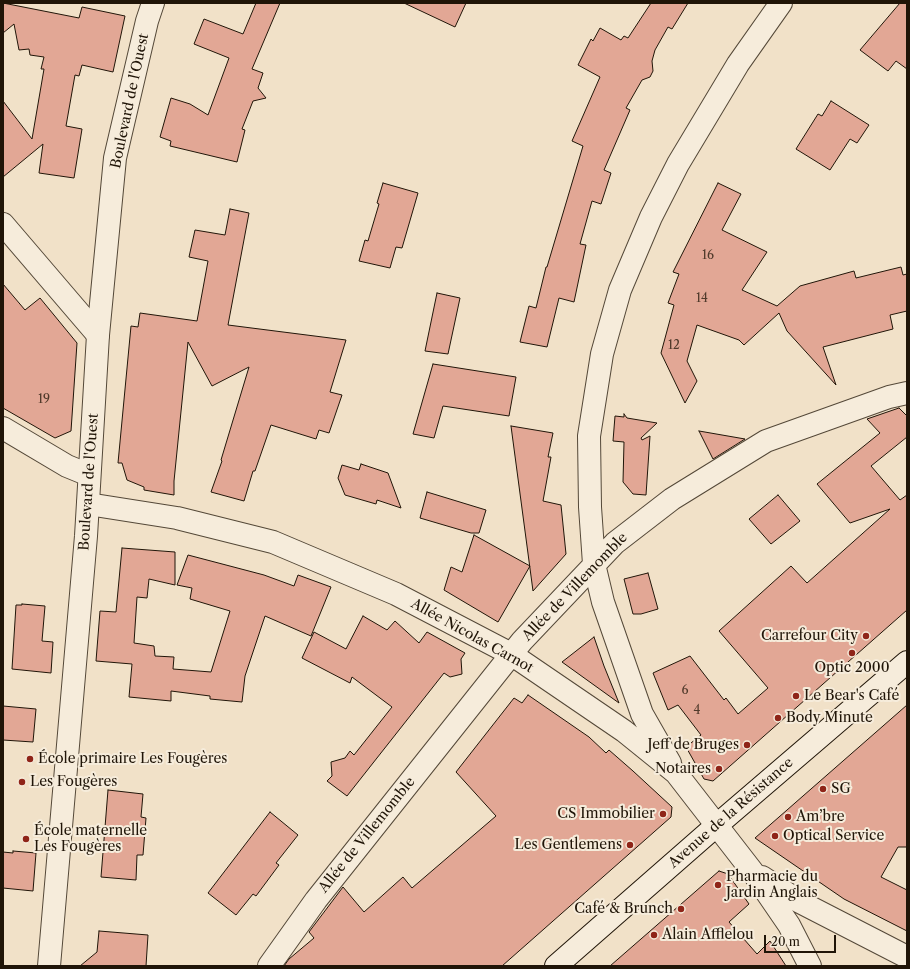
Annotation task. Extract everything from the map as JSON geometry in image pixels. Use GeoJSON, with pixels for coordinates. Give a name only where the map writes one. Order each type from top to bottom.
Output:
{"type":"FeatureCollection","features":[{"type":"Feature","properties":{"kind":"street","name":"Boulevard de l'Ouest"},"geometry":{"type":"LineString","coordinates":[[49,966],[88,504],[98,335],[115,158],[147,21],[153,3]]}},
{"type":"Feature","properties":{"kind":"street"},"geometry":{"type":"LineString","coordinates":[[676,773],[642,714],[602,602],[594,564],[590,507],[588,436],[602,354],[620,290],[651,217],[678,164],[738,64],[781,3]]}},
{"type":"Feature","properties":{"kind":"street"},"geometry":{"type":"LineString","coordinates":[[3,224],[98,335]]}},
{"type":"Feature","properties":{"kind":"street","name":"Allée de Villemomble"},"geometry":{"type":"LineString","coordinates":[[269,966],[316,900],[511,654],[615,543],[672,499],[766,441],[889,397],[907,393]]}},
{"type":"Feature","properties":{"kind":"street"},"geometry":{"type":"LineString","coordinates":[[3,428],[67,466],[89,475]]}},
{"type":"Feature","properties":{"kind":"street","name":"Allée Nicolas Carnot"},"geometry":{"type":"LineString","coordinates":[[88,504],[177,518],[273,542],[396,594],[511,654],[624,731],[676,773],[752,870],[790,925],[810,966]]}},
{"type":"Feature","properties":{"kind":"street","name":"Avenue de la Résistance"},"geometry":{"type":"LineString","coordinates":[[556,966],[717,824],[907,662]]}},
{"type":"Feature","properties":{"kind":"street"},"geometry":{"type":"LineString","coordinates":[[752,870],[800,902],[907,957]]}},
{"type":"Feature","properties":{"kind":"building"},"geometry":{"type":"Polygon","coordinates":[[[3,3],[79,18],[82,7],[125,16],[113,72],[82,65],[79,76],[75,75],[66,126],[82,129],[74,178],[39,173],[43,144],[3,177],[3,101],[32,139],[44,69],[41,69],[44,57],[30,55],[29,49],[19,50],[14,24],[3,33],[3,3]]]}},
{"type":"Feature","properties":{"kind":"building"},"geometry":{"type":"Polygon","coordinates":[[[256,3],[280,3],[252,69],[263,73],[258,88],[266,98],[253,101],[242,129],[245,130],[237,162],[170,146],[171,141],[160,137],[171,98],[190,104],[208,115],[229,58],[194,44],[204,19],[243,34],[256,3]]]}},
{"type":"Feature","properties":{"kind":"building"},"geometry":{"type":"Polygon","coordinates":[[[404,3],[466,3],[455,27],[404,3]]]}},
{"type":"Feature","properties":{"kind":"building"},"geometry":{"type":"Polygon","coordinates":[[[651,3],[688,3],[672,29],[668,27],[655,50],[652,61],[653,71],[650,77],[642,80],[626,108],[630,110],[604,170],[611,173],[601,204],[592,201],[580,244],[586,245],[574,302],[559,298],[547,347],[520,342],[529,306],[536,308],[546,267],[583,146],[572,141],[600,77],[578,65],[591,39],[593,41],[600,28],[621,40],[624,36],[628,38],[651,3]]]}},
{"type":"Feature","properties":{"kind":"building"},"geometry":{"type":"Polygon","coordinates":[[[900,3],[907,3],[907,69],[896,61],[888,71],[860,50],[900,3]]]}},
{"type":"Feature","properties":{"kind":"building"},"geometry":{"type":"Polygon","coordinates":[[[831,101],[869,125],[857,143],[850,139],[830,170],[796,149],[818,114],[822,116],[831,101]]]}},
{"type":"Feature","properties":{"kind":"building"},"geometry":{"type":"Polygon","coordinates":[[[383,183],[418,193],[402,248],[396,247],[390,268],[359,261],[365,240],[368,241],[379,204],[377,203],[383,183]]]}},
{"type":"Feature","properties":{"kind":"building"},"geometry":{"type":"Polygon","coordinates":[[[718,183],[741,194],[722,230],[767,252],[742,290],[777,306],[800,286],[854,271],[856,278],[901,267],[903,275],[907,274],[907,311],[890,315],[893,329],[823,347],[836,385],[787,331],[779,313],[744,345],[739,340],[697,325],[687,361],[697,381],[685,403],[661,353],[674,305],[668,303],[679,274],[673,272],[718,183]]]}},
{"type":"Feature","properties":{"kind":"building"},"geometry":{"type":"Polygon","coordinates":[[[230,209],[249,213],[228,325],[346,340],[330,392],[342,395],[329,433],[319,430],[316,439],[271,425],[255,471],[253,471],[244,501],[211,492],[222,461],[221,460],[249,367],[212,386],[188,342],[174,481],[174,495],[144,490],[144,487],[127,480],[122,463],[118,463],[131,326],[138,327],[140,313],[197,321],[208,261],[189,257],[195,230],[225,235],[230,209]]]}},
{"type":"Feature","properties":{"kind":"building"},"geometry":{"type":"Polygon","coordinates":[[[3,284],[25,310],[40,298],[77,343],[71,431],[55,438],[3,408],[3,284]]]}},
{"type":"Feature","properties":{"kind":"building"},"geometry":{"type":"Polygon","coordinates":[[[437,293],[460,298],[448,354],[425,351],[437,293]]]}},
{"type":"Feature","properties":{"kind":"building"},"geometry":{"type":"Polygon","coordinates":[[[433,364],[516,377],[509,416],[443,406],[434,438],[413,434],[433,364]]]}},
{"type":"Feature","properties":{"kind":"building"},"geometry":{"type":"Polygon","coordinates":[[[899,408],[907,416],[907,437],[871,466],[900,500],[907,495],[907,610],[713,781],[704,779],[686,747],[701,735],[678,705],[668,710],[653,673],[690,656],[724,700],[726,698],[738,714],[768,688],[719,631],[791,566],[807,583],[890,509],[850,523],[817,484],[880,433],[867,419],[899,408]]]}},
{"type":"Feature","properties":{"kind":"building"},"geometry":{"type":"Polygon","coordinates":[[[624,414],[627,418],[657,423],[641,438],[642,440],[650,436],[646,495],[633,494],[623,482],[624,442],[613,441],[615,416],[624,417],[624,414]]]}},
{"type":"Feature","properties":{"kind":"building"},"geometry":{"type":"Polygon","coordinates":[[[511,426],[553,433],[548,457],[551,457],[543,501],[561,505],[566,554],[533,591],[511,426]]]}},
{"type":"Feature","properties":{"kind":"building"},"geometry":{"type":"Polygon","coordinates":[[[699,431],[745,439],[713,459],[699,431]]]}},
{"type":"Feature","properties":{"kind":"building"},"geometry":{"type":"Polygon","coordinates":[[[361,464],[388,473],[401,508],[377,500],[376,504],[345,495],[338,478],[342,465],[359,470],[361,464]]]}},
{"type":"Feature","properties":{"kind":"building"},"geometry":{"type":"Polygon","coordinates":[[[427,492],[486,510],[479,533],[471,533],[420,518],[427,492]]]}},
{"type":"Feature","properties":{"kind":"building"},"geometry":{"type":"Polygon","coordinates":[[[778,495],[800,521],[771,544],[749,519],[778,495]]]}},
{"type":"Feature","properties":{"kind":"building"},"geometry":{"type":"Polygon","coordinates":[[[474,535],[530,566],[498,622],[444,590],[451,567],[462,572],[474,535]]]}},
{"type":"Feature","properties":{"kind":"building"},"geometry":{"type":"Polygon","coordinates":[[[122,548],[175,552],[175,585],[149,579],[147,598],[137,597],[134,643],[154,646],[155,656],[174,657],[173,669],[211,672],[230,611],[190,599],[192,588],[177,585],[188,555],[264,575],[294,586],[298,575],[331,587],[311,636],[265,616],[245,676],[242,702],[210,699],[210,696],[171,691],[171,701],[129,697],[132,664],[96,661],[100,611],[116,612],[122,548]]]}},
{"type":"Feature","properties":{"kind":"building"},"geometry":{"type":"Polygon","coordinates":[[[648,573],[658,609],[641,614],[633,614],[624,579],[648,573]]]}},
{"type":"Feature","properties":{"kind":"building"},"geometry":{"type":"Polygon","coordinates":[[[22,604],[45,606],[42,641],[53,642],[51,673],[12,669],[16,605],[22,604]]]}},
{"type":"Feature","properties":{"kind":"building"},"geometry":{"type":"Polygon","coordinates":[[[363,616],[387,630],[395,621],[419,643],[427,632],[465,653],[461,659],[462,674],[450,677],[444,673],[347,796],[327,781],[332,776],[331,762],[345,758],[350,751],[354,755],[392,707],[352,677],[350,683],[302,658],[314,632],[346,649],[363,616]]]}},
{"type":"Feature","properties":{"kind":"building"},"geometry":{"type":"Polygon","coordinates":[[[594,637],[604,666],[619,703],[562,662],[594,637]]]}},
{"type":"Feature","properties":{"kind":"building"},"geometry":{"type":"Polygon","coordinates":[[[528,695],[589,737],[606,753],[609,750],[672,807],[671,817],[502,966],[284,966],[289,959],[314,938],[309,932],[343,887],[364,912],[403,877],[412,888],[496,816],[456,772],[514,698],[522,703],[528,695]]]}},
{"type":"Feature","properties":{"kind":"building"},"geometry":{"type":"Polygon","coordinates":[[[907,705],[907,847],[898,847],[881,877],[907,890],[907,931],[844,899],[755,838],[907,705]]]}},
{"type":"Feature","properties":{"kind":"building"},"geometry":{"type":"Polygon","coordinates":[[[3,706],[36,709],[33,742],[3,740],[3,706]]]}},
{"type":"Feature","properties":{"kind":"building"},"geometry":{"type":"Polygon","coordinates":[[[108,790],[143,794],[141,817],[146,818],[143,855],[137,855],[136,880],[101,877],[108,790]]]}},
{"type":"Feature","properties":{"kind":"building"},"geometry":{"type":"Polygon","coordinates":[[[270,812],[298,835],[276,863],[279,865],[256,896],[253,894],[236,915],[208,893],[270,812]]]}},
{"type":"Feature","properties":{"kind":"building"},"geometry":{"type":"Polygon","coordinates":[[[13,851],[36,853],[33,891],[3,888],[3,852],[13,853],[13,851]]]}},
{"type":"Feature","properties":{"kind":"building"},"geometry":{"type":"Polygon","coordinates":[[[719,871],[728,874],[749,904],[729,922],[757,954],[770,941],[786,966],[610,966],[719,871]]]}},
{"type":"Feature","properties":{"kind":"building"},"geometry":{"type":"Polygon","coordinates":[[[99,931],[148,935],[146,966],[80,966],[97,952],[99,931]]]}},
{"type":"Feature","properties":{"kind":"place","name":"Carrefour City"},"geometry":{"type":"Point","coordinates":[866,636]}},
{"type":"Feature","properties":{"kind":"place","name":"Optic 2000"},"geometry":{"type":"Point","coordinates":[852,653]}},
{"type":"Feature","properties":{"kind":"place","name":"Le Bear's Café"},"geometry":{"type":"Point","coordinates":[796,696]}},
{"type":"Feature","properties":{"kind":"place","name":"Body Minute"},"geometry":{"type":"Point","coordinates":[778,718]}},
{"type":"Feature","properties":{"kind":"place","name":"Jeff de Bruges"},"geometry":{"type":"Point","coordinates":[747,745]}},
{"type":"Feature","properties":{"kind":"place","name":"École primaire Les Fougères"},"geometry":{"type":"Point","coordinates":[30,759]}},
{"type":"Feature","properties":{"kind":"place","name":"Notaires"},"geometry":{"type":"Point","coordinates":[719,769]}},
{"type":"Feature","properties":{"kind":"place","name":"Les Fougères"},"geometry":{"type":"Point","coordinates":[22,782]}},
{"type":"Feature","properties":{"kind":"place","name":"SG"},"geometry":{"type":"Point","coordinates":[823,789]}},
{"type":"Feature","properties":{"kind":"place","name":"CS Immobilier"},"geometry":{"type":"Point","coordinates":[663,814]}},
{"type":"Feature","properties":{"kind":"place","name":"Am’bre"},"geometry":{"type":"Point","coordinates":[788,817]}},
{"type":"Feature","properties":{"kind":"place","name":"Optical Service"},"geometry":{"type":"Point","coordinates":[775,836]}},
{"type":"Feature","properties":{"kind":"place","name":"École maternelle Les Fougères"},"geometry":{"type":"Point","coordinates":[26,839]}},
{"type":"Feature","properties":{"kind":"place","name":"Les Gentlemens"},"geometry":{"type":"Point","coordinates":[630,845]}},
{"type":"Feature","properties":{"kind":"place","name":"Pharmacie du Jardin Anglais"},"geometry":{"type":"Point","coordinates":[718,885]}},
{"type":"Feature","properties":{"kind":"place","name":"Café & Brunch"},"geometry":{"type":"Point","coordinates":[681,909]}},
{"type":"Feature","properties":{"kind":"place","name":"Alain Afflelou"},"geometry":{"type":"Point","coordinates":[654,935]}}]}
